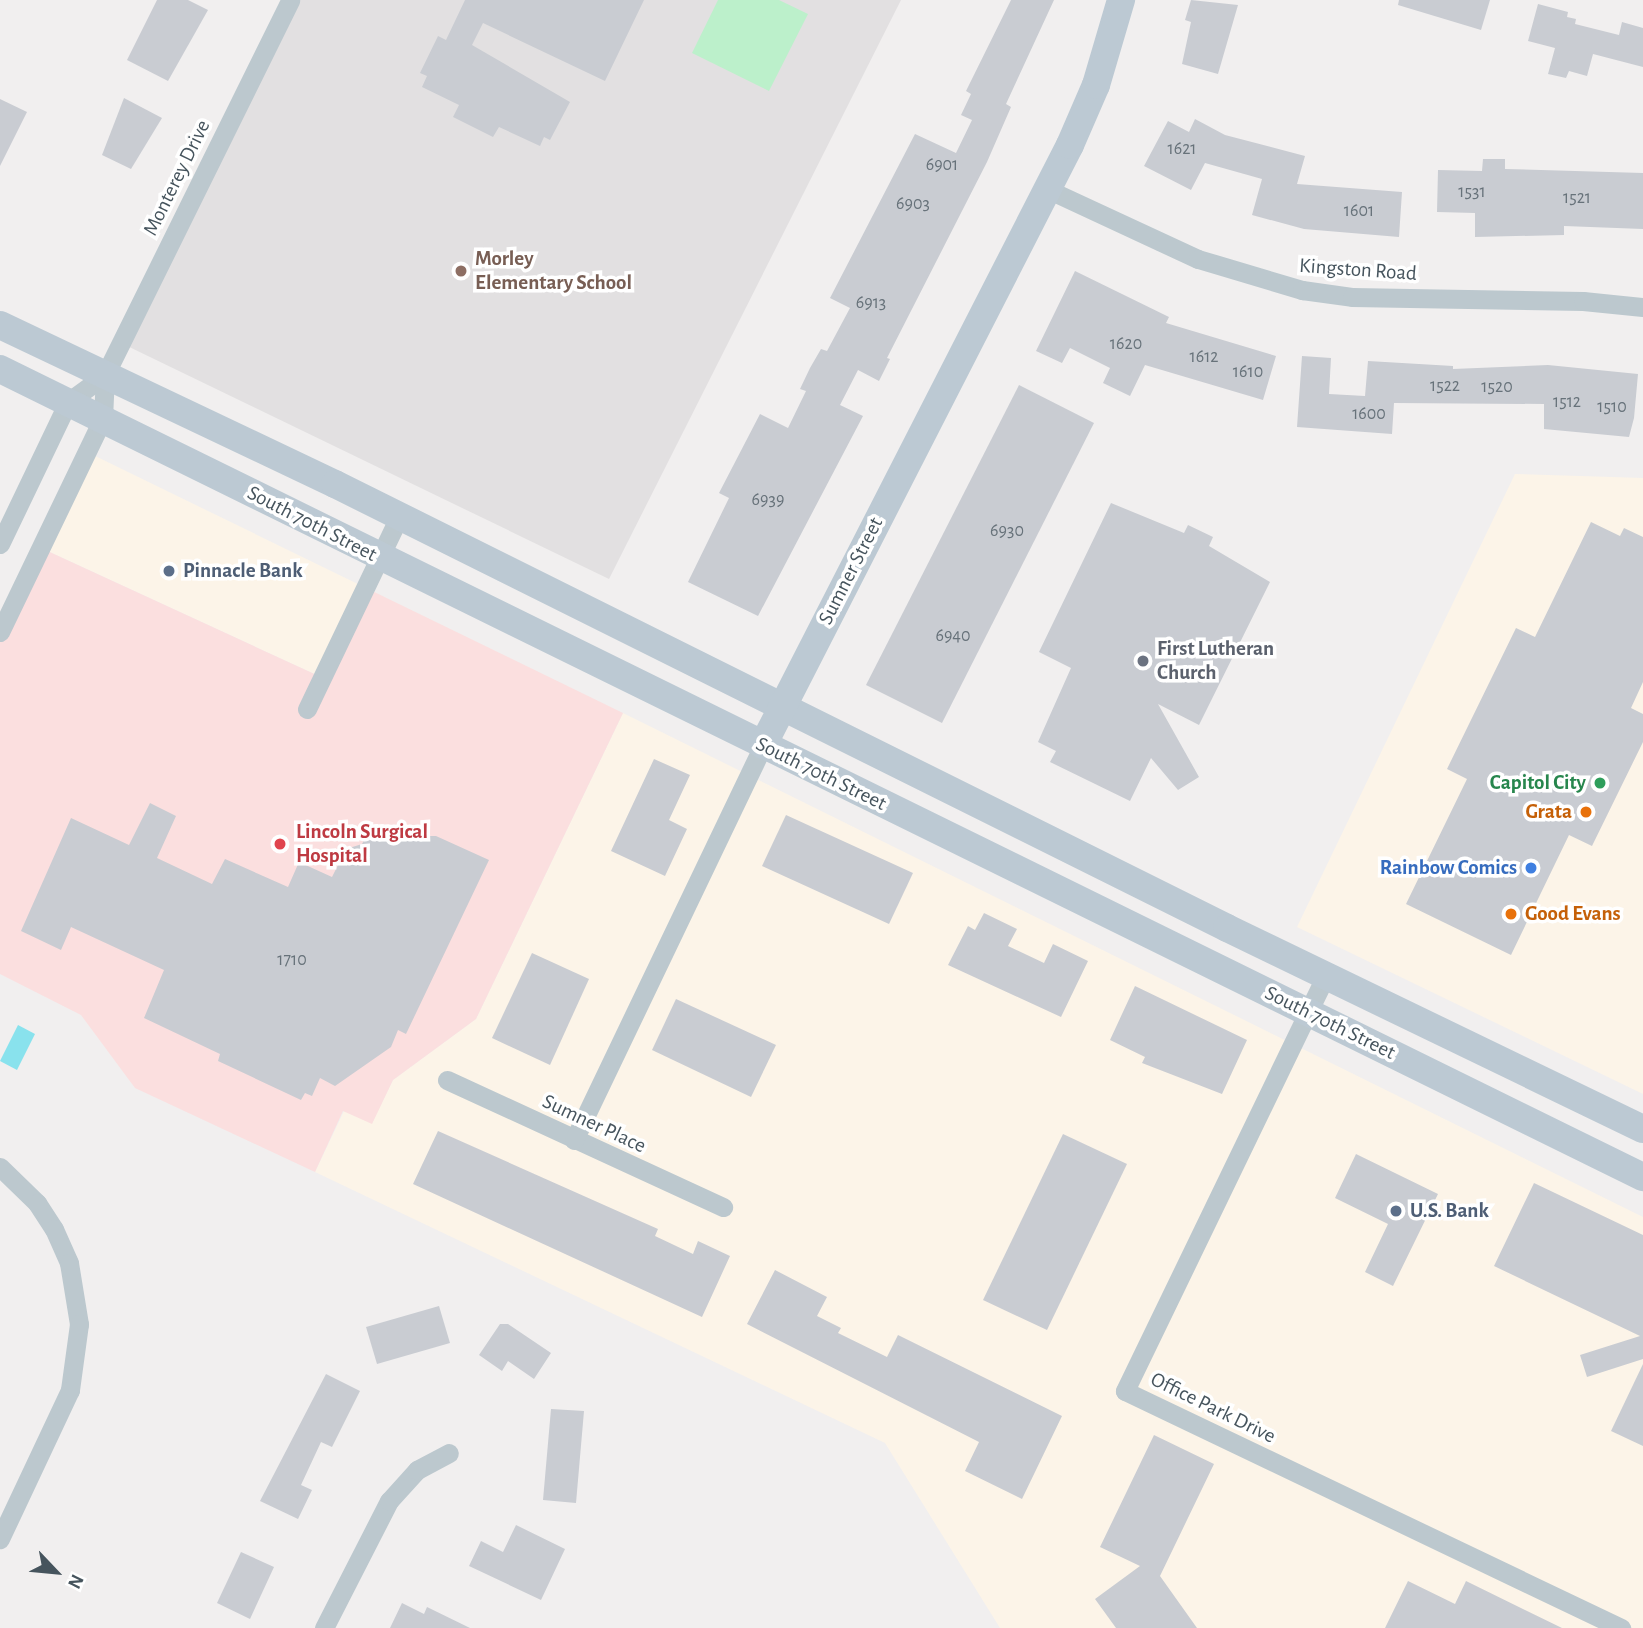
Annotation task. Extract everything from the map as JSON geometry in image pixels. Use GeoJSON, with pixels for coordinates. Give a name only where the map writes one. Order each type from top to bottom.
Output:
{"type":"FeatureCollection","features":[{"type":"Feature","properties":{"kind":"main road","name":"Sumner Street"},"geometry":{"type":"LineString","coordinates":[[762,745],[1047,189],[1096,85],[1121,0]]}},
{"type":"Feature","properties":{"kind":"main road","name":"South 70th Street"},"geometry":{"type":"LineString","coordinates":[[0,325],[399,517],[781,708],[1643,1129]]}},
{"type":"Feature","properties":{"kind":"main road","name":"South 70th Street"},"geometry":{"type":"LineString","coordinates":[[0,369],[1643,1177]]}},
{"type":"Feature","properties":{"kind":"street","name":"Monterey Drive"},"geometry":{"type":"LineString","coordinates":[[105,376],[290,0]]}},
{"type":"Feature","properties":{"kind":"street","name":"Kingston Road"},"geometry":{"type":"LineString","coordinates":[[1047,189],[1198,259],[1302,290],[1352,297],[1583,300],[1643,307]]}},
{"type":"Feature","properties":{"kind":"street"},"geometry":{"type":"LineString","coordinates":[[0,544],[68,402],[105,376]]}},
{"type":"Feature","properties":{"kind":"street"},"geometry":{"type":"LineString","coordinates":[[0,632],[103,418],[105,376]]}},
{"type":"Feature","properties":{"kind":"street"},"geometry":{"type":"LineString","coordinates":[[307,709],[399,517]]}},
{"type":"Feature","properties":{"kind":"street","name":"Sumner Street"},"geometry":{"type":"LineString","coordinates":[[574,1140],[762,745]]}},
{"type":"Feature","properties":{"kind":"street","name":"Office Park Drive"},"geometry":{"type":"LineString","coordinates":[[1326,975],[1125,1391],[1621,1628]]}},
{"type":"Feature","properties":{"kind":"street","name":"Sumner Place"},"geometry":{"type":"LineString","coordinates":[[447,1080],[723,1207]]}},
{"type":"Feature","properties":{"kind":"street"},"geometry":{"type":"LineString","coordinates":[[0,1167],[37,1203],[54,1229],[69,1263],[79,1324],[70,1390],[0,1539]]}},
{"type":"Feature","properties":{"kind":"street"},"geometry":{"type":"LineString","coordinates":[[324,1628],[390,1501],[417,1470],[449,1453]]}},
{"type":"Feature","properties":{"kind":"shaded area","name":"Morley Elementary School"},"geometry":{"type":"Polygon","coordinates":[[[290,0],[901,0],[609,579],[121,343],[290,0]]]}},
{"type":"Feature","properties":{"kind":"shaded area"},"geometry":{"type":"Polygon","coordinates":[[[87,452],[364,587],[321,677],[41,548],[87,452]]]}},
{"type":"Feature","properties":{"kind":"shaded area"},"geometry":{"type":"Polygon","coordinates":[[[1515,474],[1643,478],[1643,1094],[1297,927],[1515,474]]]}},
{"type":"Feature","properties":{"kind":"shaded area","name":"Lincoln Surgical Hospital"},"geometry":{"type":"Polygon","coordinates":[[[41,548],[321,677],[364,587],[623,713],[476,1019],[393,1080],[372,1124],[343,1111],[315,1172],[135,1088],[81,1015],[0,974],[0,632],[41,548]]]}},
{"type":"Feature","properties":{"kind":"shaded area"},"geometry":{"type":"Polygon","coordinates":[[[623,713],[1643,1217],[1643,1628],[1000,1628],[885,1443],[315,1172],[344,1111],[372,1123],[393,1080],[476,1019],[623,713]]]}},
{"type":"Feature","properties":{"kind":"green space"},"geometry":{"type":"Polygon","coordinates":[[[718,0],[779,0],[808,14],[769,91],[692,53],[718,0]]]}},
{"type":"Feature","properties":{"kind":"water"},"geometry":{"type":"Polygon","coordinates":[[[18,1025],[35,1034],[17,1070],[0,1061],[18,1025]]]}},
{"type":"Feature","properties":{"kind":"building"},"geometry":{"type":"Polygon","coordinates":[[[157,0],[188,0],[208,10],[168,81],[127,60],[157,0]]]}},
{"type":"Feature","properties":{"kind":"building"},"geometry":{"type":"Polygon","coordinates":[[[465,0],[644,0],[605,81],[483,23],[472,45],[570,102],[550,140],[544,137],[540,146],[499,127],[493,137],[453,117],[459,105],[422,87],[427,76],[420,73],[438,36],[446,40],[465,0]]]}},
{"type":"Feature","properties":{"kind":"building"},"geometry":{"type":"Polygon","coordinates":[[[1011,0],[1054,0],[1006,104],[1011,107],[987,162],[887,358],[890,359],[879,381],[858,370],[840,405],[863,416],[758,616],[688,582],[729,498],[719,493],[760,414],[788,428],[806,391],[800,389],[810,368],[821,349],[827,351],[850,308],[830,298],[915,134],[956,153],[972,120],[961,115],[971,94],[966,91],[1011,0]]]}},
{"type":"Feature","properties":{"kind":"building"},"geometry":{"type":"Polygon","coordinates":[[[1191,0],[1238,5],[1218,74],[1182,64],[1191,22],[1185,20],[1191,0]]]}},
{"type":"Feature","properties":{"kind":"building"},"geometry":{"type":"Polygon","coordinates":[[[1399,0],[1490,0],[1481,30],[1398,5],[1399,0]]]}},
{"type":"Feature","properties":{"kind":"building"},"geometry":{"type":"Polygon","coordinates":[[[1538,4],[1568,12],[1567,17],[1576,19],[1575,24],[1619,35],[1622,22],[1643,28],[1643,67],[1593,54],[1587,76],[1569,71],[1566,78],[1548,74],[1555,48],[1528,41],[1538,4]]]}},
{"type":"Feature","properties":{"kind":"building"},"geometry":{"type":"Polygon","coordinates":[[[124,98],[162,118],[131,169],[102,155],[124,98]]]}},
{"type":"Feature","properties":{"kind":"building"},"geometry":{"type":"Polygon","coordinates":[[[0,99],[27,112],[0,166],[0,99]]]}},
{"type":"Feature","properties":{"kind":"building"},"geometry":{"type":"Polygon","coordinates":[[[1195,119],[1225,135],[1305,156],[1297,184],[1402,192],[1399,237],[1304,229],[1252,215],[1262,179],[1205,163],[1191,190],[1144,166],[1168,121],[1189,132],[1195,119]]]}},
{"type":"Feature","properties":{"kind":"building"},"geometry":{"type":"Polygon","coordinates":[[[1483,159],[1505,159],[1505,169],[1643,173],[1643,229],[1564,226],[1564,235],[1475,237],[1475,213],[1437,212],[1438,170],[1482,171],[1483,159]]]}},
{"type":"Feature","properties":{"kind":"building"},"geometry":{"type":"Polygon","coordinates":[[[1075,271],[1169,317],[1166,323],[1276,356],[1263,400],[1145,365],[1130,396],[1103,383],[1110,368],[1070,348],[1062,363],[1036,351],[1075,271]]]}},
{"type":"Feature","properties":{"kind":"building"},"geometry":{"type":"Polygon","coordinates":[[[1302,356],[1331,358],[1329,394],[1365,396],[1368,361],[1453,366],[1453,369],[1548,365],[1638,374],[1634,418],[1629,437],[1544,429],[1544,404],[1394,403],[1392,434],[1297,427],[1302,356]]]}},
{"type":"Feature","properties":{"kind":"building"},"geometry":{"type":"Polygon","coordinates":[[[1019,385],[1094,423],[942,723],[866,685],[1019,385]]]}},
{"type":"Feature","properties":{"kind":"building","name":"First Lutheran Church"},"geometry":{"type":"Polygon","coordinates":[[[1111,503],[1184,533],[1188,525],[1213,537],[1209,546],[1270,582],[1199,725],[1158,704],[1199,777],[1178,790],[1151,758],[1130,801],[1050,762],[1056,751],[1038,742],[1071,668],[1039,652],[1111,503]]]}},
{"type":"Feature","properties":{"kind":"building"},"geometry":{"type":"Polygon","coordinates":[[[1591,522],[1620,536],[1624,528],[1643,537],[1643,682],[1631,708],[1643,714],[1643,742],[1592,846],[1569,835],[1511,955],[1406,904],[1467,779],[1447,769],[1516,628],[1535,637],[1591,522]]]}},
{"type":"Feature","properties":{"kind":"building"},"geometry":{"type":"Polygon","coordinates":[[[654,759],[690,775],[669,820],[687,829],[665,876],[611,851],[654,759]]]}},
{"type":"Feature","properties":{"kind":"building","name":"Lincoln Surgical Hospital"},"geometry":{"type":"Polygon","coordinates":[[[150,803],[176,816],[157,858],[212,884],[225,859],[288,887],[299,862],[332,877],[346,849],[362,844],[368,833],[381,839],[387,828],[405,836],[436,836],[489,860],[406,1034],[398,1030],[391,1047],[335,1086],[320,1078],[312,1096],[305,1093],[301,1100],[218,1061],[220,1054],[144,1018],[164,970],[71,927],[61,950],[21,931],[71,818],[129,845],[150,803]]]}},
{"type":"Feature","properties":{"kind":"building"},"geometry":{"type":"Polygon","coordinates":[[[786,815],[913,873],[889,924],[762,866],[786,815]]]}},
{"type":"Feature","properties":{"kind":"building"},"geometry":{"type":"Polygon","coordinates":[[[984,913],[1017,929],[1008,946],[1044,963],[1053,944],[1088,961],[1061,1017],[948,965],[968,926],[975,930],[984,913]]]}},
{"type":"Feature","properties":{"kind":"building"},"geometry":{"type":"Polygon","coordinates":[[[532,953],[589,979],[550,1065],[492,1038],[532,953]]]}},
{"type":"Feature","properties":{"kind":"building"},"geometry":{"type":"Polygon","coordinates":[[[1135,986],[1247,1040],[1222,1094],[1142,1063],[1145,1057],[1110,1040],[1135,986]]]}},
{"type":"Feature","properties":{"kind":"building"},"geometry":{"type":"Polygon","coordinates":[[[676,999],[776,1045],[751,1097],[652,1050],[676,999]]]}},
{"type":"Feature","properties":{"kind":"building"},"geometry":{"type":"Polygon","coordinates":[[[438,1131],[658,1229],[655,1236],[693,1254],[698,1241],[730,1256],[702,1317],[413,1184],[438,1131]]]}},
{"type":"Feature","properties":{"kind":"building"},"geometry":{"type":"Polygon","coordinates":[[[1063,1134],[1127,1164],[1047,1330],[983,1300],[1063,1134]]]}},
{"type":"Feature","properties":{"kind":"building","name":"U.S. Bank"},"geometry":{"type":"Polygon","coordinates":[[[1356,1154],[1438,1194],[1393,1286],[1365,1272],[1388,1224],[1335,1198],[1356,1154]]]}},
{"type":"Feature","properties":{"kind":"building"},"geometry":{"type":"Polygon","coordinates":[[[1534,1183],[1643,1235],[1643,1359],[1587,1377],[1580,1355],[1640,1336],[1494,1266],[1534,1183]]]}},
{"type":"Feature","properties":{"kind":"building"},"geometry":{"type":"Polygon","coordinates":[[[775,1270],[827,1297],[817,1316],[841,1328],[838,1333],[887,1357],[898,1335],[1062,1416],[1022,1499],[965,1471],[979,1442],[747,1324],[775,1270]]]}},
{"type":"Feature","properties":{"kind":"building"},"geometry":{"type":"Polygon","coordinates":[[[439,1306],[450,1343],[377,1364],[366,1327],[439,1306]]]}},
{"type":"Feature","properties":{"kind":"building"},"geometry":{"type":"Polygon","coordinates":[[[500,1324],[508,1324],[551,1353],[534,1379],[508,1361],[502,1371],[479,1355],[500,1324]]]}},
{"type":"Feature","properties":{"kind":"building"},"geometry":{"type":"Polygon","coordinates":[[[1643,1364],[1643,1446],[1611,1431],[1643,1364]]]}},
{"type":"Feature","properties":{"kind":"building"},"geometry":{"type":"Polygon","coordinates":[[[326,1374],[360,1391],[332,1447],[321,1442],[301,1485],[312,1490],[298,1519],[260,1501],[326,1374]]]}},
{"type":"Feature","properties":{"kind":"building"},"geometry":{"type":"Polygon","coordinates":[[[551,1409],[584,1411],[576,1503],[543,1500],[551,1409]]]}},
{"type":"Feature","properties":{"kind":"building"},"geometry":{"type":"Polygon","coordinates":[[[1154,1435],[1214,1464],[1160,1576],[1197,1628],[1116,1628],[1095,1599],[1140,1566],[1100,1547],[1154,1435]]]}},
{"type":"Feature","properties":{"kind":"building"},"geometry":{"type":"Polygon","coordinates":[[[516,1525],[565,1549],[541,1600],[469,1566],[481,1541],[503,1552],[516,1525]]]}},
{"type":"Feature","properties":{"kind":"building"},"geometry":{"type":"Polygon","coordinates":[[[241,1552],[274,1567],[250,1619],[217,1603],[241,1552]]]}},
{"type":"Feature","properties":{"kind":"building"},"geometry":{"type":"Polygon","coordinates":[[[1408,1581],[1455,1604],[1466,1581],[1562,1628],[1385,1628],[1408,1581]]]}},
{"type":"Feature","properties":{"kind":"building"},"geometry":{"type":"Polygon","coordinates":[[[402,1603],[424,1614],[427,1607],[470,1628],[390,1628],[402,1603]]]}},
{"type":"Feature","properties":{"kind":"place","name":"Morley Elementary School"},"geometry":{"type":"Point","coordinates":[461,271]}},
{"type":"Feature","properties":{"kind":"place","name":"Pinnacle Bank"},"geometry":{"type":"Point","coordinates":[169,571]}},
{"type":"Feature","properties":{"kind":"place","name":"First Lutheran Church"},"geometry":{"type":"Point","coordinates":[1143,661]}},
{"type":"Feature","properties":{"kind":"place","name":"Capitol City"},"geometry":{"type":"Point","coordinates":[1600,783]}},
{"type":"Feature","properties":{"kind":"place","name":"Grata"},"geometry":{"type":"Point","coordinates":[1586,812]}},
{"type":"Feature","properties":{"kind":"place","name":"Lincoln Surgical Hospital"},"geometry":{"type":"Point","coordinates":[280,844]}},
{"type":"Feature","properties":{"kind":"place","name":"Rainbow Comics"},"geometry":{"type":"Point","coordinates":[1531,868]}},
{"type":"Feature","properties":{"kind":"place","name":"Good Evans"},"geometry":{"type":"Point","coordinates":[1511,914]}},
{"type":"Feature","properties":{"kind":"place","name":"U.S. Bank"},"geometry":{"type":"Point","coordinates":[1396,1211]}}]}
